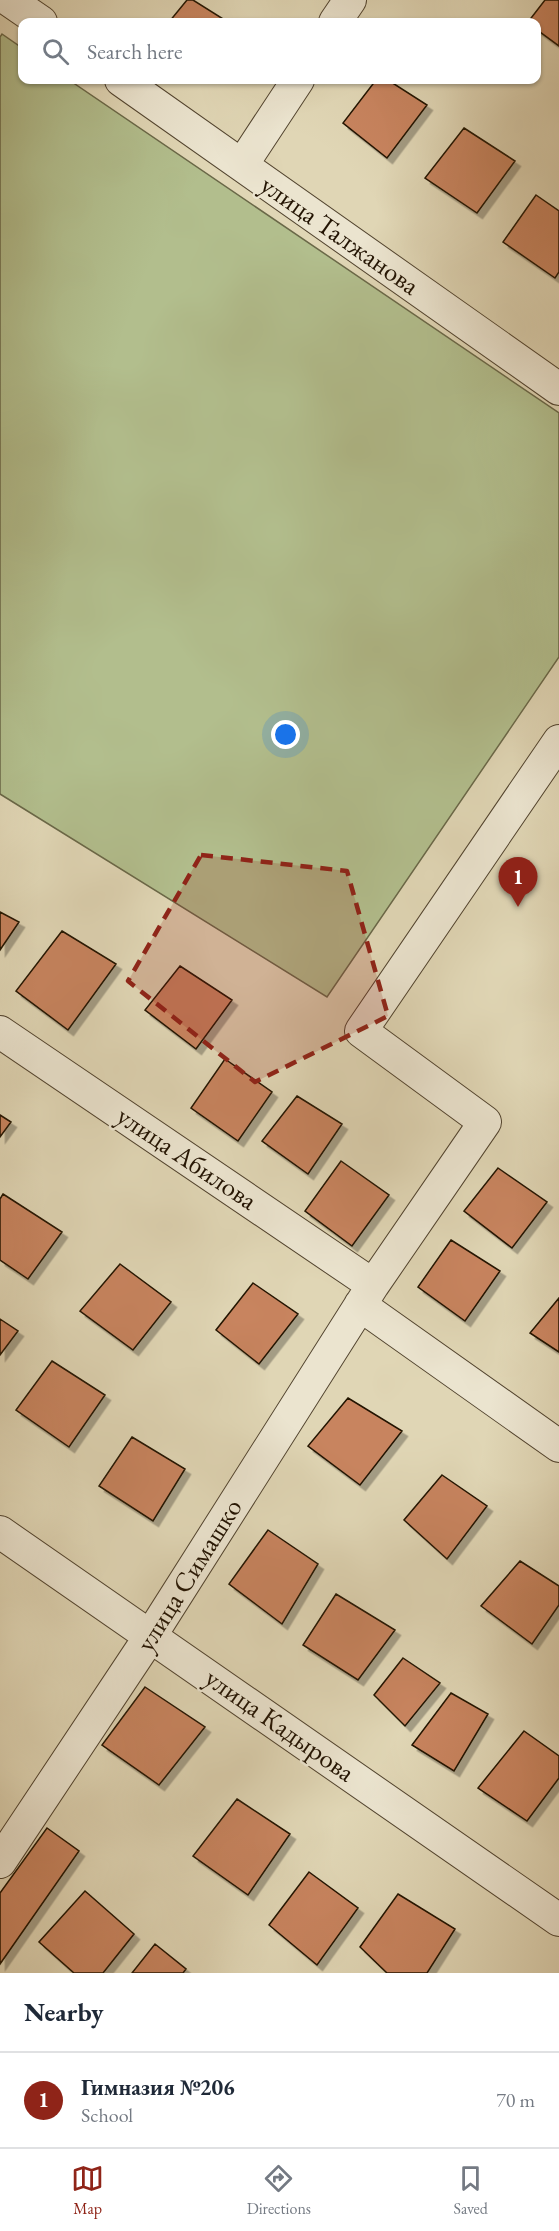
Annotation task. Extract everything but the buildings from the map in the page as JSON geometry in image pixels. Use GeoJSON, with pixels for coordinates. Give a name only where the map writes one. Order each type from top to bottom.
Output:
{"type":"FeatureCollection","features":[{"type":"Feature","properties":{"kind":"street"},"geometry":{"type":"LineString","coordinates":[[9,0],[35,18]]}},
{"type":"Feature","properties":{"kind":"street"},"geometry":{"type":"LineString","coordinates":[[338,18],[350,0]]}},
{"type":"Feature","properties":{"kind":"street","name":"улица Талжанова"},"geometry":{"type":"LineString","coordinates":[[127,84],[559,389]]}},
{"type":"Feature","properties":{"kind":"street"},"geometry":{"type":"LineString","coordinates":[[242,165],[295,84]]}},
{"type":"Feature","properties":{"kind":"street","name":"улица Симашко"},"geometry":{"type":"LineString","coordinates":[[0,1862],[152,1635],[367,1295],[485,1122],[361,1031],[559,741]]}},
{"type":"Feature","properties":{"kind":"street","name":"улица Абилова"},"geometry":{"type":"LineString","coordinates":[[0,1032],[367,1295],[559,1446]]}},
{"type":"Feature","properties":{"kind":"street","name":"улица Кадырова"},"geometry":{"type":"LineString","coordinates":[[0,1532],[152,1635],[559,1920]]}},
{"type":"Feature","properties":{"kind":"highlighted area"},"geometry":{"type":"Polygon","coordinates":[[[201,855],[347,871],[388,1016],[255,1082],[128,981],[201,855]]]}},
{"type":"Feature","properties":{"kind":"green space"},"geometry":{"type":"Polygon","coordinates":[[[2,34],[18,45],[18,84],[75,84],[559,413],[559,657],[327,997],[0,794],[0,37],[2,34]]]}},
{"type":"Feature","properties":{"kind":"place","name":"Гимназия №206"},"geometry":{"type":"Point","coordinates":[518,907]}}]}
